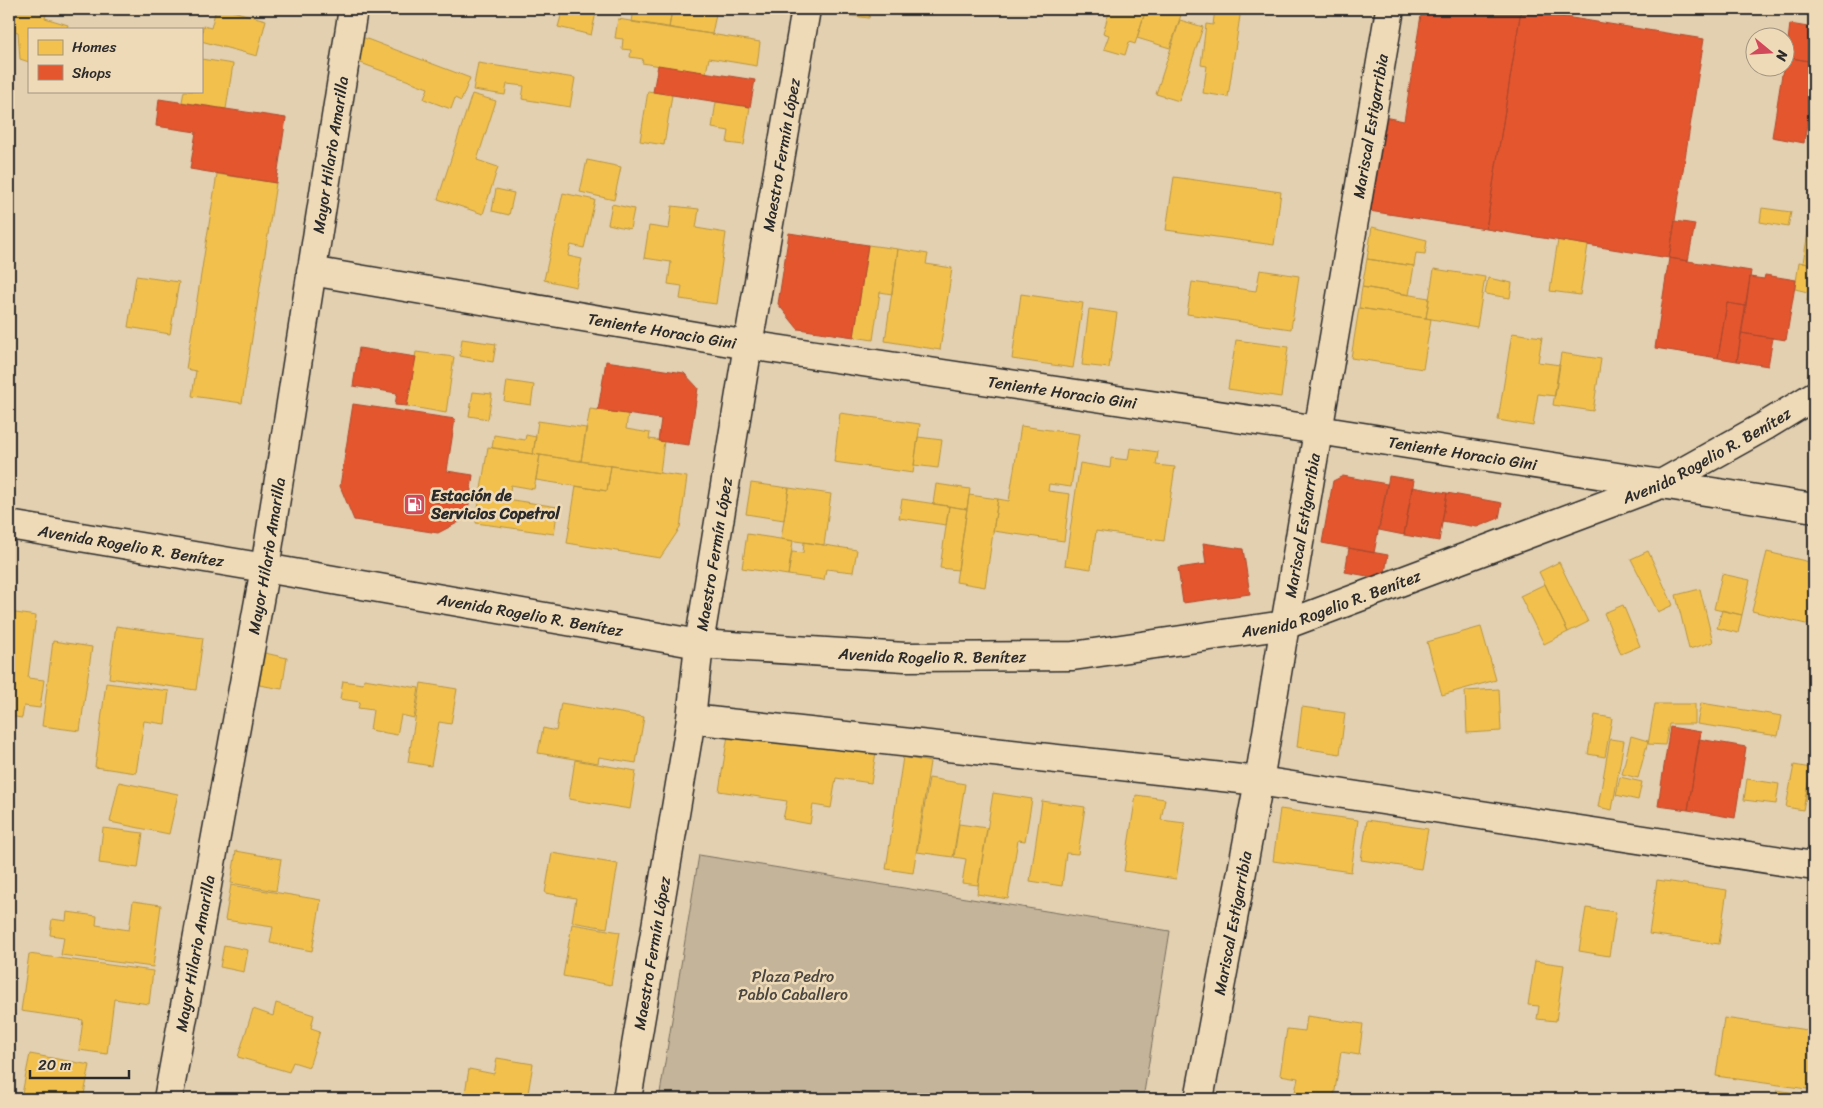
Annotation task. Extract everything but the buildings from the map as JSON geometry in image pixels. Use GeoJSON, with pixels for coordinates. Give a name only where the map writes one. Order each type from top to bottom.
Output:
{"type":"FeatureCollection","features":[{"type":"Feature","properties":{"kind":"street","name":"Mayor Hilario Amarilla"},"geometry":{"type":"LineString","coordinates":[[168,1099],[265,568],[352,9]]}},
{"type":"Feature","properties":{"kind":"street","name":"Maestro Fermín López"},"geometry":{"type":"LineString","coordinates":[[627,1099],[691,719],[699,644],[748,344],[806,9]]}},
{"type":"Feature","properties":{"kind":"street","name":"Mariscal Estigarribia"},"geometry":{"type":"LineString","coordinates":[[1199,1099],[1259,781],[1390,9]]}},
{"type":"Feature","properties":{"kind":"street","name":"Teniente Horacio Gini"},"geometry":{"type":"LineString","coordinates":[[310,271],[748,344],[1318,430],[1814,508]]}},
{"type":"Feature","properties":{"kind":"street","name":"Avenida Rogelio R. Benítez"},"geometry":{"type":"LineString","coordinates":[[9,525],[699,644],[905,657],[1073,656],[1285,625],[1661,484],[1765,426],[1814,396]]}},
{"type":"Feature","properties":{"kind":"street"},"geometry":{"type":"LineString","coordinates":[[691,719],[1259,781],[1814,866]]}},
{"type":"Feature","properties":{"kind":"green space","name":"Plaza Pedro Pablo Caballero"},"geometry":{"type":"Polygon","coordinates":[[[699,855],[1170,931],[1143,1099],[659,1099],[699,855]]]}},
{"type":"Feature","properties":{"kind":"place","name":"Estación de Servicios Copetrol"},"geometry":{"type":"Point","coordinates":[415,504]}}]}
